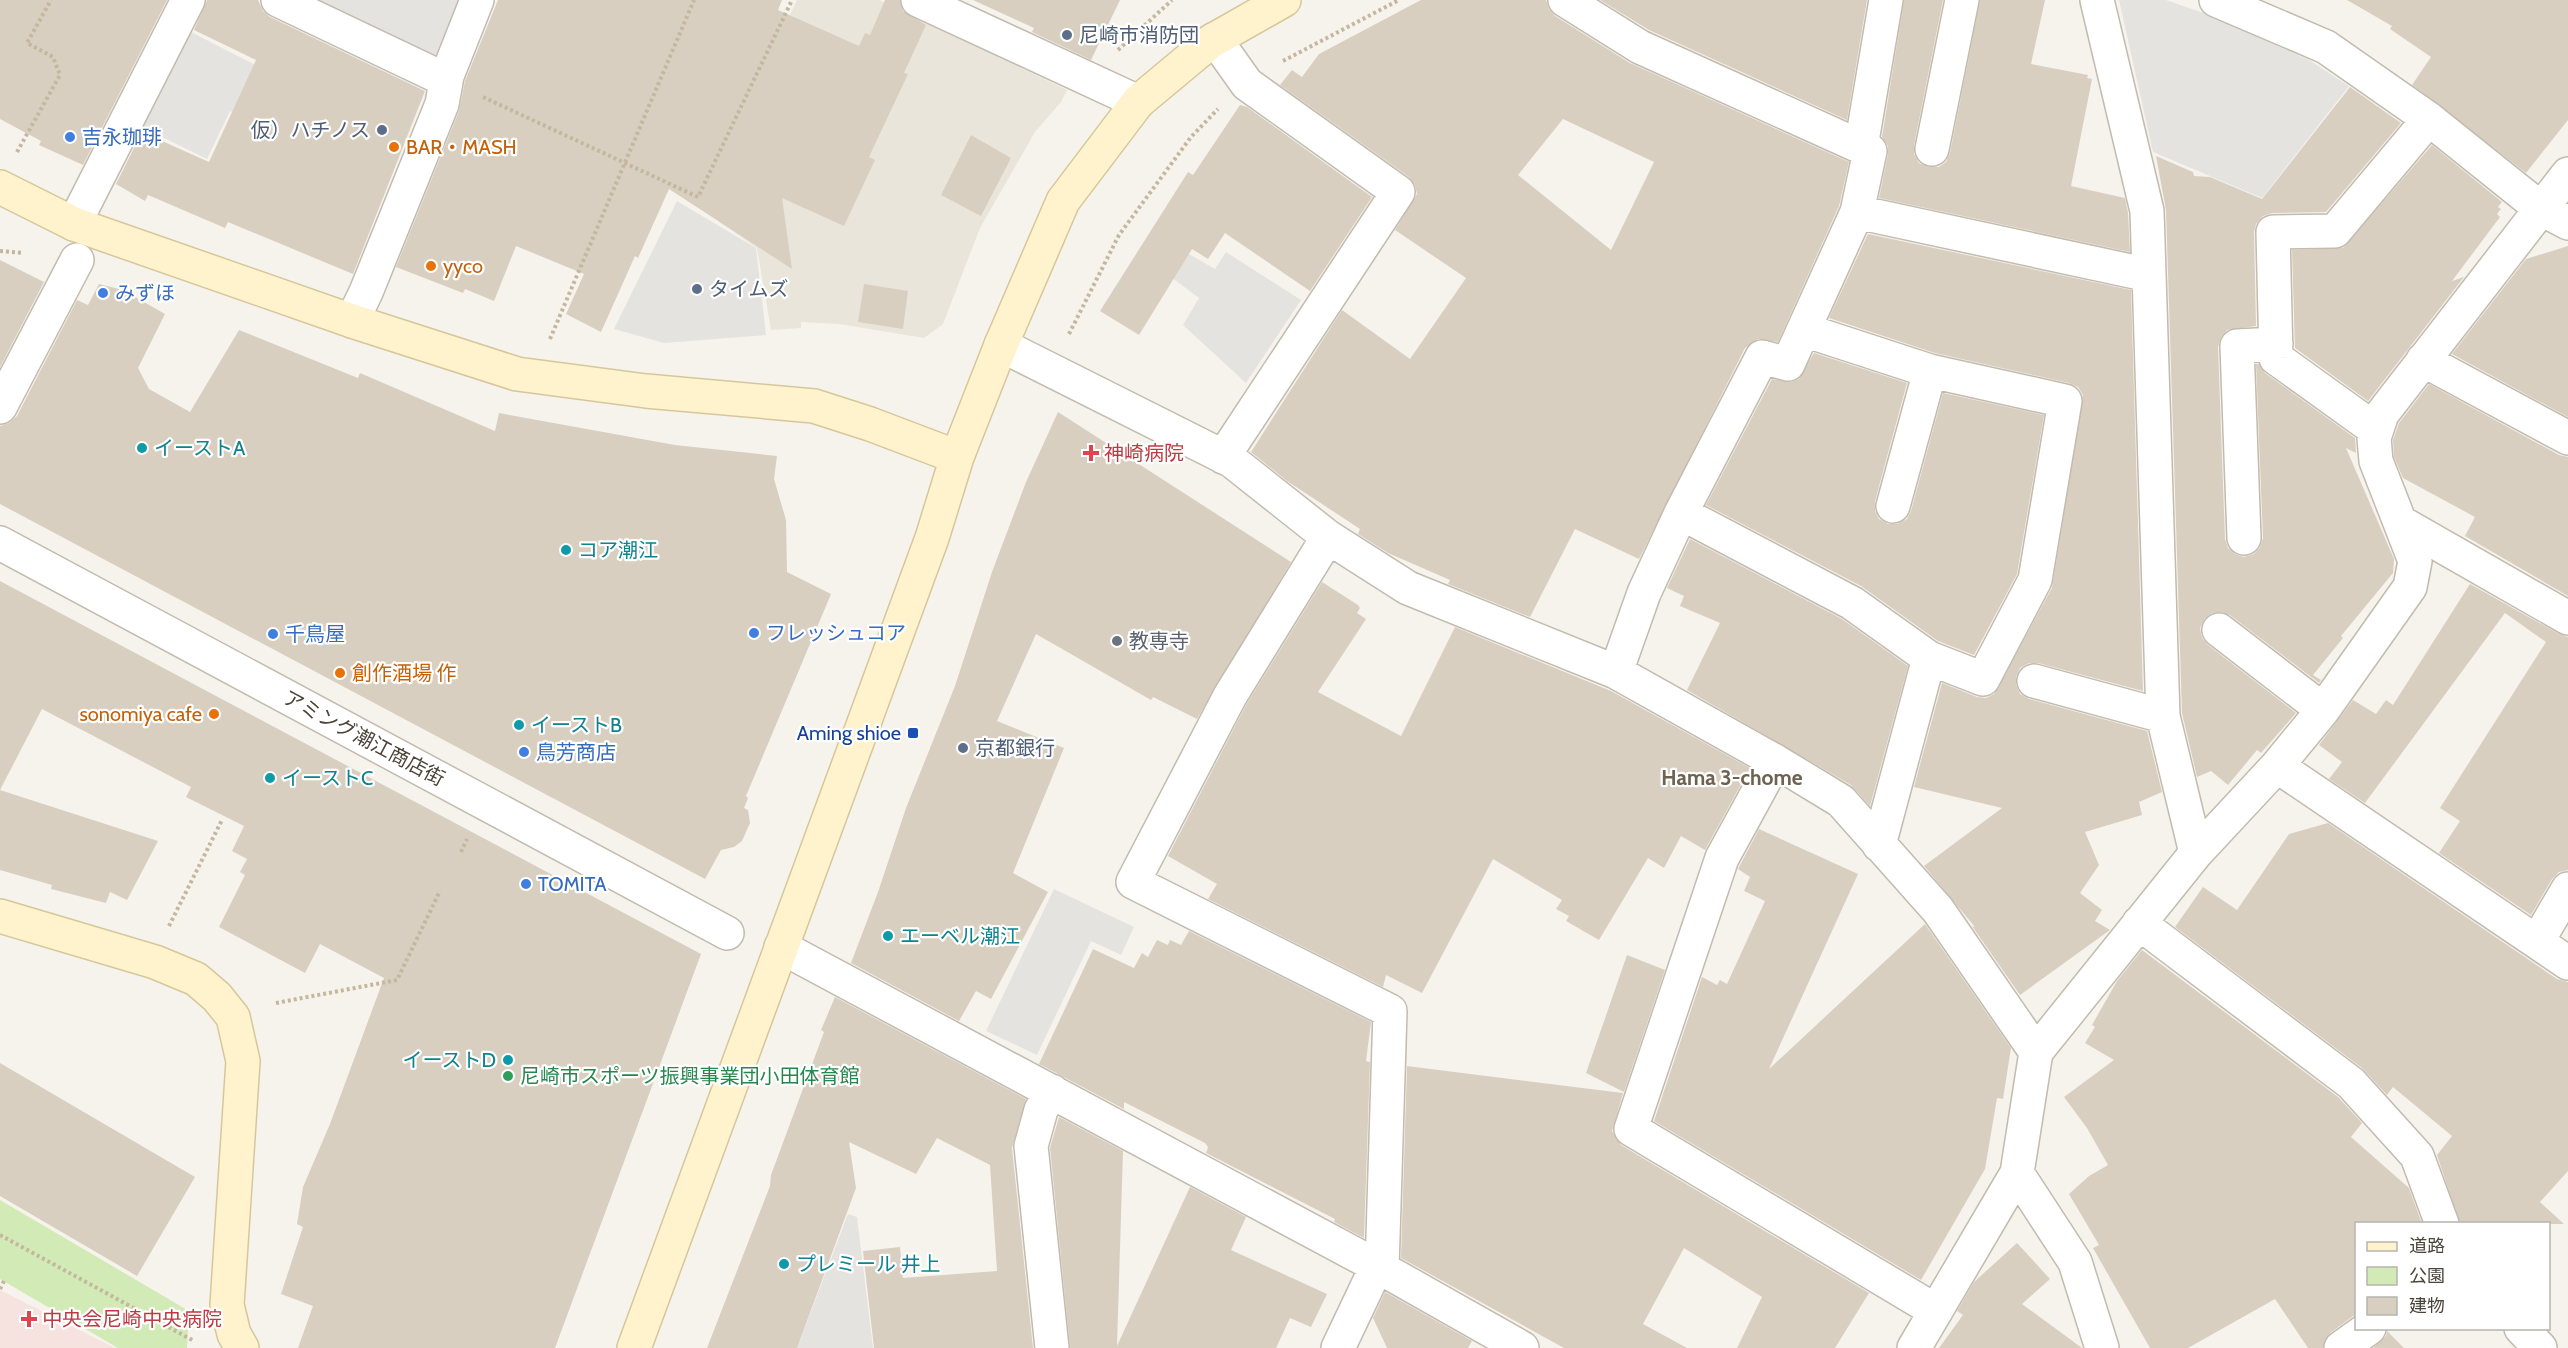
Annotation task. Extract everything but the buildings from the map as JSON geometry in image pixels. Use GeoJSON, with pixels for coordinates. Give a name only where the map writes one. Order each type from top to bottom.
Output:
{"type":"FeatureCollection","features":[{"type":"Feature","properties":{"kind":"street"},"geometry":{"type":"LineString","coordinates":[[74,224],[188,0]]}},
{"type":"Feature","properties":{"kind":"street"},"geometry":{"type":"LineString","coordinates":[[278,0],[446,80]]}},
{"type":"Feature","properties":{"kind":"street"},"geometry":{"type":"LineString","coordinates":[[352,321],[442,104],[446,80],[477,0]]}},
{"type":"Feature","properties":{"kind":"street"},"geometry":{"type":"LineString","coordinates":[[918,0],[1138,102]]}},
{"type":"Feature","properties":{"kind":"street"},"geometry":{"type":"LineString","coordinates":[[634,1348],[932,538],[957,457],[1000,345],[1063,201],[1138,102],[1215,39],[1284,0]]}},
{"type":"Feature","properties":{"kind":"street"},"geometry":{"type":"LineString","coordinates":[[1565,0],[1640,47],[1870,151],[1857,212],[1788,364],[1761,357],[1681,513],[1644,593],[1616,672]]}},
{"type":"Feature","properties":{"kind":"street"},"geometry":{"type":"LineString","coordinates":[[1861,147],[1886,0]]}},
{"type":"Feature","properties":{"kind":"street"},"geometry":{"type":"LineString","coordinates":[[1932,149],[1962,0]]}},
{"type":"Feature","properties":{"kind":"street"},"geometry":{"type":"LineString","coordinates":[[2097,0],[2147,211],[2163,716],[2196,853]]}},
{"type":"Feature","properties":{"kind":"street"},"geometry":{"type":"LineString","coordinates":[[2216,0],[2326,47],[2429,119],[2554,216]]}},
{"type":"Feature","properties":{"kind":"street"},"geometry":{"type":"LineString","coordinates":[[1215,39],[1247,84],[1398,192],[1223,457]]}},
{"type":"Feature","properties":{"kind":"street"},"geometry":{"type":"LineString","coordinates":[[2376,430],[2276,358],[2273,232],[2335,231],[2429,119]]}},
{"type":"Feature","properties":{"kind":"street"},"geometry":{"type":"LineString","coordinates":[[1914,1348],[2017,1173],[2036,1052],[2196,853],[2277,766],[2323,710],[2410,587],[2415,561],[2376,461],[2374,438],[2382,414],[2423,360],[2554,216],[2568,174]]}},
{"type":"Feature","properties":{"kind":"street"},"geometry":{"type":"LineString","coordinates":[[0,187],[74,224],[352,321],[517,374],[646,391],[814,406],[957,457]]}},
{"type":"Feature","properties":{"kind":"street"},"geometry":{"type":"LineString","coordinates":[[1857,212],[2149,275]]}},
{"type":"Feature","properties":{"kind":"street"},"geometry":{"type":"LineString","coordinates":[[0,407],[77,260]]}},
{"type":"Feature","properties":{"kind":"street"},"geometry":{"type":"LineString","coordinates":[[1681,513],[1852,603],[1929,658],[1983,680],[2035,580],[2065,401],[1930,371],[1804,330]]}},
{"type":"Feature","properties":{"kind":"street"},"geometry":{"type":"LineString","coordinates":[[2244,538],[2237,346],[2276,344]]}},
{"type":"Feature","properties":{"kind":"street"},"geometry":{"type":"LineString","coordinates":[[1000,345],[1223,457],[1328,537],[1408,588],[1616,672],[1842,801],[1938,910],[2036,1052]]}},
{"type":"Feature","properties":{"kind":"street"},"geometry":{"type":"LineString","coordinates":[[2423,360],[2568,438]]}},
{"type":"Feature","properties":{"kind":"street"},"geometry":{"type":"LineString","coordinates":[[1893,506],[1930,371]]}},
{"type":"Feature","properties":{"kind":"street"},"geometry":{"type":"LineString","coordinates":[[2400,522],[2568,618]]}},
{"type":"Feature","properties":{"kind":"street"},"geometry":{"type":"LineString","coordinates":[[1328,537],[1230,696],[1133,882],[1390,1011],[1379,1267],[1338,1348]]}},
{"type":"Feature","properties":{"kind":"street","name":"アミング潮江商店街"},"geometry":{"type":"LineString","coordinates":[[0,543],[728,933]]}},
{"type":"Feature","properties":{"kind":"street"},"geometry":{"type":"LineString","coordinates":[[2219,630],[2323,710]]}},
{"type":"Feature","properties":{"kind":"street"},"geometry":{"type":"LineString","coordinates":[[1879,845],[1929,658]]}},
{"type":"Feature","properties":{"kind":"street"},"geometry":{"type":"LineString","coordinates":[[2034,681],[2163,716]]}},
{"type":"Feature","properties":{"kind":"street"},"geometry":{"type":"LineString","coordinates":[[1775,761],[1722,858],[1631,1129],[1936,1311]]}},
{"type":"Feature","properties":{"kind":"street"},"geometry":{"type":"LineString","coordinates":[[2277,766],[2568,963]]}},
{"type":"Feature","properties":{"kind":"street"},"geometry":{"type":"LineString","coordinates":[[2537,942],[2568,889]]}},
{"type":"Feature","properties":{"kind":"street"},"geometry":{"type":"LineString","coordinates":[[0,916],[155,962],[196,978],[217,997],[233,1017],[243,1060],[227,1305],[234,1334],[242,1348]]}},
{"type":"Feature","properties":{"kind":"street"},"geometry":{"type":"LineString","coordinates":[[2139,922],[2351,1083],[2417,1156],[2441,1222]]}},
{"type":"Feature","properties":{"kind":"street"},"geometry":{"type":"LineString","coordinates":[[781,947],[1052,1090],[1379,1267],[1522,1348]]}},
{"type":"Feature","properties":{"kind":"street"},"geometry":{"type":"LineString","coordinates":[[1052,1090],[1041,1110],[1031,1146],[1052,1348]]}},
{"type":"Feature","properties":{"kind":"street"},"geometry":{"type":"LineString","coordinates":[[2017,1173],[2075,1262],[2102,1348]]}},
{"type":"Feature","properties":{"kind":"street"},"geometry":{"type":"LineString","coordinates":[[2341,1348],[2368,1330]]}},
{"type":"Feature","properties":{"kind":"street"},"geometry":{"type":"LineString","coordinates":[[2522,1330],[2540,1348]]}},
{"type":"Feature","properties":{"kind":"path"},"geometry":{"type":"LineString","coordinates":[[17,152],[60,75],[53,57],[27,44],[51,0]]}},
{"type":"Feature","properties":{"kind":"path"},"geometry":{"type":"LineString","coordinates":[[549,343],[694,0]]}},
{"type":"Feature","properties":{"kind":"path"},"geometry":{"type":"LineString","coordinates":[[446,80],[698,197],[792,0]]}},
{"type":"Feature","properties":{"kind":"path"},"geometry":{"type":"LineString","coordinates":[[1116,52],[1172,0]]}},
{"type":"Feature","properties":{"kind":"path"},"geometry":{"type":"LineString","coordinates":[[1069,336],[1119,234],[1191,137],[1239,88],[1246,92],[1266,78],[1268,69],[1399,0]]}},
{"type":"Feature","properties":{"kind":"path"},"geometry":{"type":"LineString","coordinates":[[0,251],[23,253]]}},
{"type":"Feature","properties":{"kind":"path"},"geometry":{"type":"LineString","coordinates":[[165,934],[222,820]]}},
{"type":"Feature","properties":{"kind":"path"},"geometry":{"type":"LineString","coordinates":[[276,1003],[397,980],[440,891]]}},
{"type":"Feature","properties":{"kind":"path"},"geometry":{"type":"LineString","coordinates":[[0,1235],[205,1347]]}},
{"type":"Feature","properties":{"kind":"path"},"geometry":{"type":"LineString","coordinates":[[0,1289],[4,1281]]}},
{"type":"Feature","properties":{"kind":"shaded area"},"geometry":{"type":"Polygon","coordinates":[[[295,0],[470,0],[440,69],[295,0]]]}},
{"type":"Feature","properties":{"kind":"shaded area"},"geometry":{"type":"Polygon","coordinates":[[[797,0],[879,0],[1067,90],[1061,102],[1035,132],[980,228],[943,324],[924,338],[839,324],[801,322],[801,328],[771,330],[757,248],[698,207],[797,0]]]}},
{"type":"Feature","properties":{"kind":"shaded area"},"geometry":{"type":"Polygon","coordinates":[[[2119,0],[2166,0],[2209,15],[2309,60],[2349,86],[2262,198],[2153,152],[2119,0]]]}},
{"type":"Feature","properties":{"kind":"shaded area"},"geometry":{"type":"Polygon","coordinates":[[[189,31],[287,81],[267,128],[230,111],[207,159],[140,126],[189,31]]]}},
{"type":"Feature","properties":{"kind":"shaded area","name":"タイムズ"},"geometry":{"type":"Polygon","coordinates":[[[677,201],[756,248],[766,335],[664,343],[614,329],[677,201]]]}},
{"type":"Feature","properties":{"kind":"shaded area"},"geometry":{"type":"Polygon","coordinates":[[[1170,243],[1215,269],[1226,252],[1301,300],[1246,383],[1183,325],[1199,298],[1155,265],[1170,243]]]}},
{"type":"Feature","properties":{"kind":"shaded area"},"geometry":{"type":"Polygon","coordinates":[[[1054,889],[1134,927],[1121,955],[1091,941],[1037,1055],[986,1031],[1054,889]]]}},
{"type":"Feature","properties":{"kind":"shaded area"},"geometry":{"type":"Polygon","coordinates":[[[848,1214],[857,1217],[873,1348],[792,1348],[799,1343],[848,1214]]]}},
{"type":"Feature","properties":{"kind":"shaded area","name":"中央会尼崎中央病院"},"geometry":{"type":"Polygon","coordinates":[[[0,1290],[115,1348],[0,1348],[0,1290]]]}},
{"type":"Feature","properties":{"kind":"green space"},"geometry":{"type":"Polygon","coordinates":[[[0,1200],[189,1311],[187,1348],[118,1348],[0,1279],[0,1200]]]}},
{"type":"Feature","properties":{"kind":"place","name":"尼崎市消防団"},"geometry":{"type":"Point","coordinates":[1067,35]}},
{"type":"Feature","properties":{"kind":"place","name":"仮）ハチノス"},"geometry":{"type":"Point","coordinates":[382,130]}},
{"type":"Feature","properties":{"kind":"place","name":"吉永珈琲"},"geometry":{"type":"Point","coordinates":[70,137]}},
{"type":"Feature","properties":{"kind":"place","name":"BAR・MASH"},"geometry":{"type":"Point","coordinates":[394,147]}},
{"type":"Feature","properties":{"kind":"place","name":"yyco"},"geometry":{"type":"Point","coordinates":[431,266]}},
{"type":"Feature","properties":{"kind":"place","name":"タイムズ"},"geometry":{"type":"Point","coordinates":[697,289]}},
{"type":"Feature","properties":{"kind":"place","name":"みずほ"},"geometry":{"type":"Point","coordinates":[103,293]}},
{"type":"Feature","properties":{"kind":"place","name":"イーストA"},"geometry":{"type":"Point","coordinates":[142,448]}},
{"type":"Feature","properties":{"kind":"place","name":"神崎病院"},"geometry":{"type":"Point","coordinates":[1091,453]}},
{"type":"Feature","properties":{"kind":"place","name":"コア潮江"},"geometry":{"type":"Point","coordinates":[566,550]}},
{"type":"Feature","properties":{"kind":"place","name":"フレッシュコア"},"geometry":{"type":"Point","coordinates":[754,633]}},
{"type":"Feature","properties":{"kind":"place","name":"千鳥屋"},"geometry":{"type":"Point","coordinates":[273,634]}},
{"type":"Feature","properties":{"kind":"place","name":"教専寺"},"geometry":{"type":"Point","coordinates":[1117,641]}},
{"type":"Feature","properties":{"kind":"place","name":"創作酒場 作"},"geometry":{"type":"Point","coordinates":[340,673]}},
{"type":"Feature","properties":{"kind":"place","name":"sonomiya cafe"},"geometry":{"type":"Point","coordinates":[214,714]}},
{"type":"Feature","properties":{"kind":"place","name":"イーストB"},"geometry":{"type":"Point","coordinates":[519,725]}},
{"type":"Feature","properties":{"kind":"place","name":"Aming shioe"},"geometry":{"type":"Point","coordinates":[913,733]}},
{"type":"Feature","properties":{"kind":"place","name":"京都銀行"},"geometry":{"type":"Point","coordinates":[963,748]}},
{"type":"Feature","properties":{"kind":"place","name":"鳥芳商店"},"geometry":{"type":"Point","coordinates":[524,752]}},
{"type":"Feature","properties":{"kind":"place","name":"イーストC"},"geometry":{"type":"Point","coordinates":[270,778]}},
{"type":"Feature","properties":{"kind":"place","name":"TOMITA"},"geometry":{"type":"Point","coordinates":[526,884]}},
{"type":"Feature","properties":{"kind":"place","name":"エーベル潮江"},"geometry":{"type":"Point","coordinates":[888,936]}},
{"type":"Feature","properties":{"kind":"place","name":"イーストD"},"geometry":{"type":"Point","coordinates":[508,1060]}},
{"type":"Feature","properties":{"kind":"place","name":"尼崎市スポーツ振興事業団小田体育館"},"geometry":{"type":"Point","coordinates":[508,1076]}},
{"type":"Feature","properties":{"kind":"place","name":"プレミール 井上"},"geometry":{"type":"Point","coordinates":[784,1264]}},
{"type":"Feature","properties":{"kind":"place","name":"中央会尼崎中央病院"},"geometry":{"type":"Point","coordinates":[29,1319]}},
{"type":"Feature","properties":{"kind":"district","name":"Hama 3-chome"},"geometry":{"type":"Point","coordinates":[1732,777]}}]}
